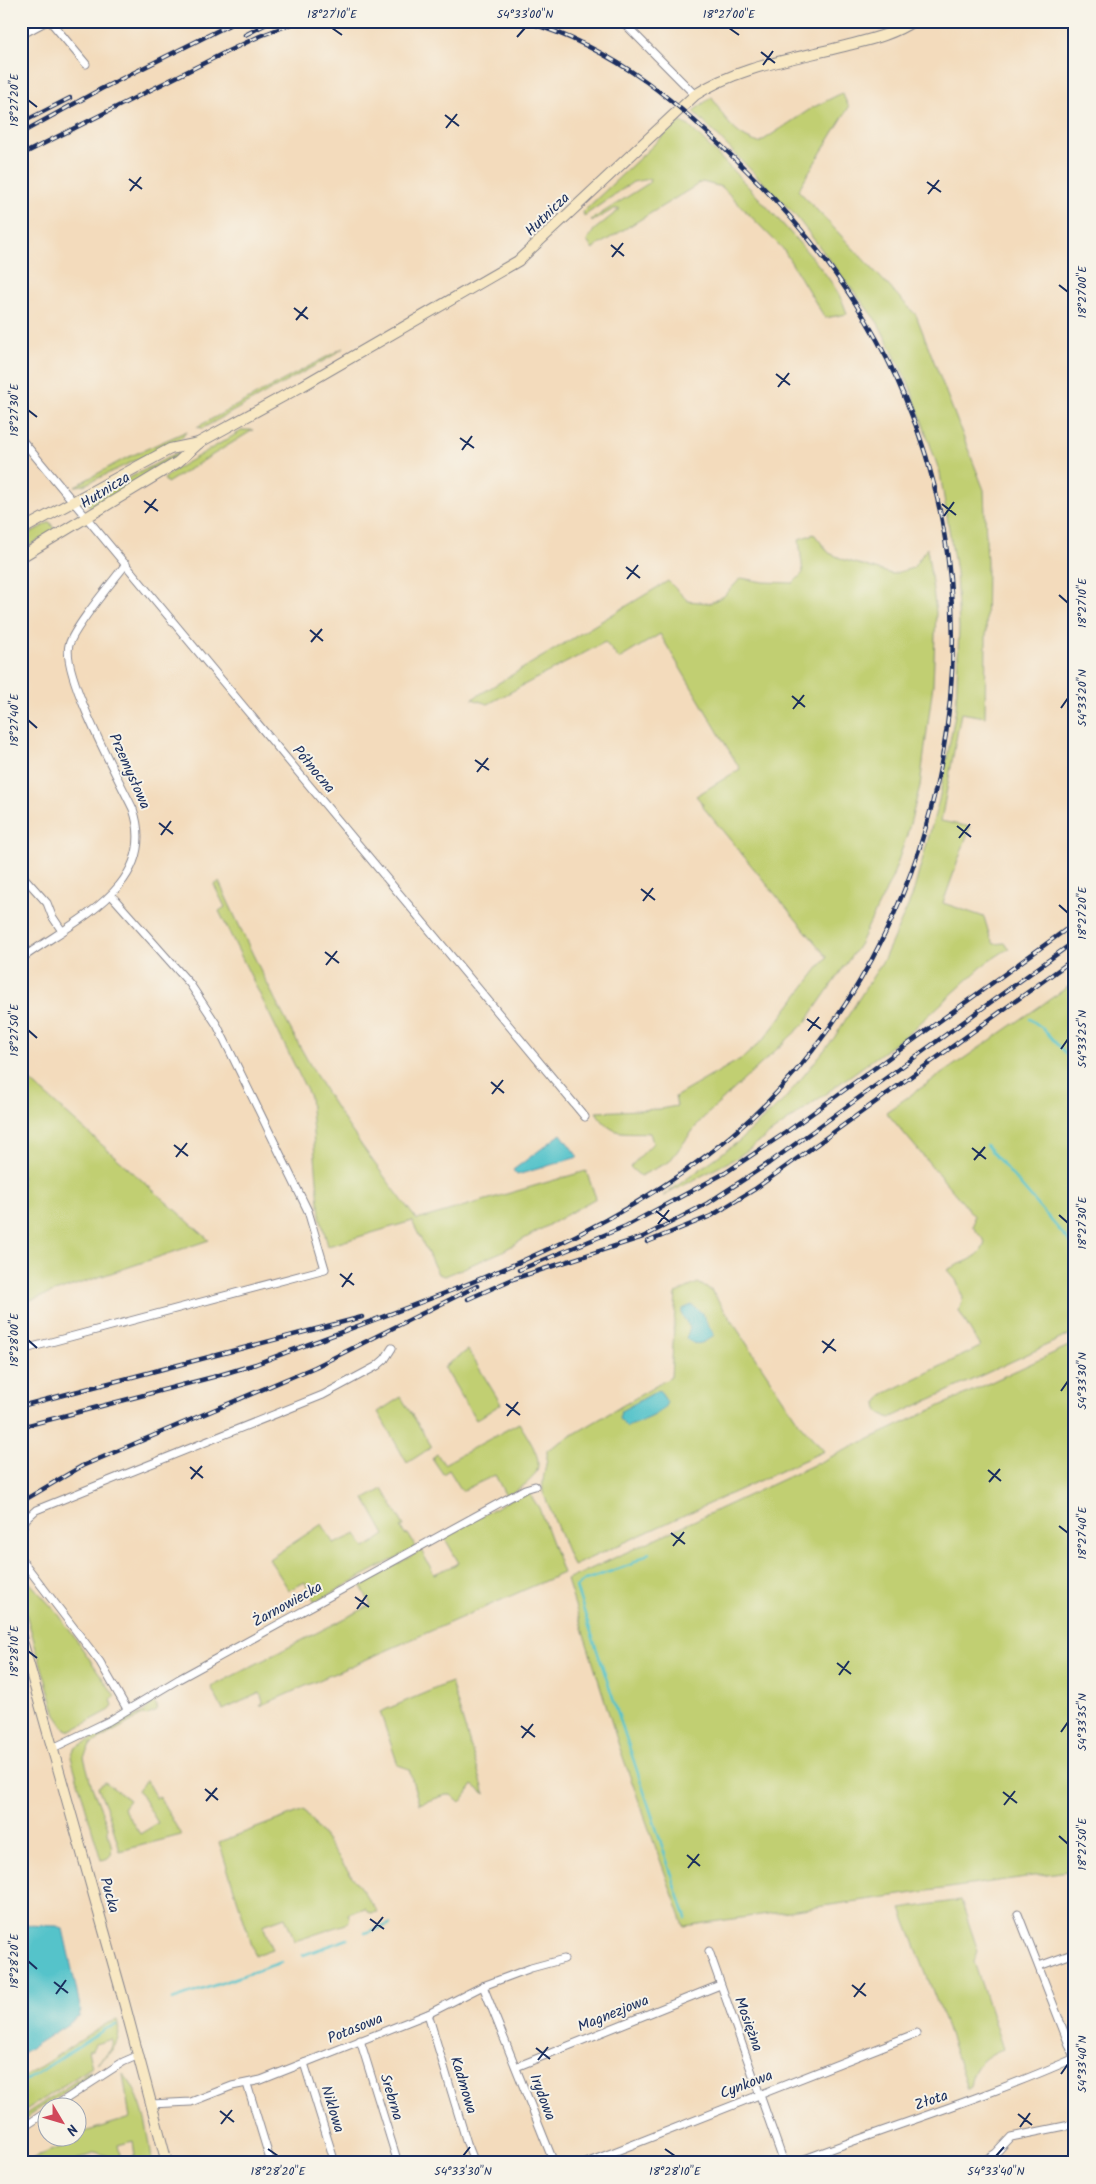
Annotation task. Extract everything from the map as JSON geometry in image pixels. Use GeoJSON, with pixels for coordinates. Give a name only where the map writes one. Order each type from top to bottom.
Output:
{"type":"FeatureCollection","features":[{"type":"Feature","properties":{"kind":"main road","name":"Hutnicza"},"geometry":{"type":"LineString","coordinates":[[21,557],[178,462],[200,442],[302,386],[518,262],[695,95],[730,76],[885,36],[913,21]]}},
{"type":"Feature","properties":{"kind":"main road","name":"Hutnicza"},"geometry":{"type":"LineString","coordinates":[[21,530],[170,449],[200,442]]}},
{"type":"Feature","properties":{"kind":"main road","name":"Pucka"},"geometry":{"type":"LineString","coordinates":[[21,1637],[139,2055],[167,2163]]}},
{"type":"Feature","properties":{"kind":"street"},"geometry":{"type":"LineString","coordinates":[[21,35],[48,21],[86,64]]}},
{"type":"Feature","properties":{"kind":"street"},"geometry":{"type":"LineString","coordinates":[[622,21],[695,95]]}},
{"type":"Feature","properties":{"kind":"street","name":"Północna"},"geometry":{"type":"LineString","coordinates":[[21,439],[585,1117]]}},
{"type":"Feature","properties":{"kind":"street","name":"Przemysłowa"},"geometry":{"type":"LineString","coordinates":[[21,959],[111,896],[122,883],[133,864],[138,845],[137,822],[75,682],[68,651],[70,642],[80,626],[126,564]]}},
{"type":"Feature","properties":{"kind":"street"},"geometry":{"type":"LineString","coordinates":[[21,874],[47,903],[52,916],[62,930]]}},
{"type":"Feature","properties":{"kind":"street"},"geometry":{"type":"LineString","coordinates":[[21,1350],[325,1269],[308,1211],[217,1025],[190,984],[111,896]]}},
{"type":"Feature","properties":{"kind":"street"},"geometry":{"type":"LineString","coordinates":[[21,1532],[26,1519],[36,1510],[323,1395],[377,1366],[385,1359],[392,1348]]}},
{"type":"Feature","properties":{"kind":"street","name":"Żarnowiecka"},"geometry":{"type":"LineString","coordinates":[[53,1748],[109,1721],[128,1708],[516,1494],[535,1486]]}},
{"type":"Feature","properties":{"kind":"street"},"geometry":{"type":"LineString","coordinates":[[21,1560],[100,1662],[128,1708]]}},
{"type":"Feature","properties":{"kind":"street"},"geometry":{"type":"LineString","coordinates":[[1018,1914],[1075,2059]]}},
{"type":"Feature","properties":{"kind":"street","name":"Mosiężna"},"geometry":{"type":"LineString","coordinates":[[709,1951],[784,2163]]}},
{"type":"Feature","properties":{"kind":"street"},"geometry":{"type":"LineString","coordinates":[[1039,1966],[1075,1953]]}},
{"type":"Feature","properties":{"kind":"street","name":"Potasowa"},"geometry":{"type":"LineString","coordinates":[[151,2104],[175,2101],[191,2102],[232,2086],[247,2084],[428,2014],[482,1986],[531,1968],[564,1959]]}},
{"type":"Feature","properties":{"kind":"street","name":"Magnezjowa"},"geometry":{"type":"LineString","coordinates":[[516,2067],[720,1985]]}},
{"type":"Feature","properties":{"kind":"street","name":"Irydowa"},"geometry":{"type":"LineString","coordinates":[[482,1986],[554,2163]]}},
{"type":"Feature","properties":{"kind":"street","name":"Kadmowa"},"geometry":{"type":"LineString","coordinates":[[428,2014],[467,2143],[475,2163]]}},
{"type":"Feature","properties":{"kind":"street","name":"Cynkowa"},"geometry":{"type":"LineString","coordinates":[[586,2163],[917,2033]]}},
{"type":"Feature","properties":{"kind":"street","name":"Srebrna"},"geometry":{"type":"LineString","coordinates":[[360,2040],[398,2163]]}},
{"type":"Feature","properties":{"kind":"street"},"geometry":{"type":"LineString","coordinates":[[70,2096],[123,2062],[139,2055]]}},
{"type":"Feature","properties":{"kind":"street","name":"Złota"},"geometry":{"type":"LineString","coordinates":[[794,2163],[850,2141],[992,2093],[1075,2059]]}},
{"type":"Feature","properties":{"kind":"street","name":"Niklowa"},"geometry":{"type":"LineString","coordinates":[[304,2063],[335,2163]]}},
{"type":"Feature","properties":{"kind":"street"},"geometry":{"type":"LineString","coordinates":[[247,2084],[271,2163]]}},
{"type":"Feature","properties":{"kind":"street"},"geometry":{"type":"LineString","coordinates":[[21,2129],[38,2118]]}},
{"type":"Feature","properties":{"kind":"street"},"geometry":{"type":"LineString","coordinates":[[980,2163],[996,2152],[1012,2137],[1075,2124]]}},
{"type":"Feature","properties":{"kind":"green space"},"geometry":{"type":"Polygon","coordinates":[[[842,93],[849,107],[798,190],[916,315],[984,490],[987,563],[985,717],[961,713],[941,821],[970,827],[943,903],[984,917],[994,944],[1004,943],[1009,948],[986,963],[908,1034],[738,1157],[663,1196],[739,1141],[784,1100],[834,1038],[884,959],[912,897],[939,800],[956,709],[959,628],[956,572],[940,473],[910,387],[878,323],[795,215],[693,111],[712,97],[736,131],[750,140],[759,143],[812,108],[842,93]]]}},
{"type":"Feature","properties":{"kind":"green space"},"geometry":{"type":"Polygon","coordinates":[[[681,122],[689,126],[730,167],[810,255],[832,283],[847,314],[825,318],[783,249],[722,187],[702,182],[592,249],[587,241],[594,230],[620,209],[614,209],[593,221],[591,220],[649,183],[650,179],[633,182],[584,216],[583,212],[666,133],[681,122]]]}},
{"type":"Feature","properties":{"kind":"green space"},"geometry":{"type":"Polygon","coordinates":[[[343,348],[334,355],[203,428],[197,427],[343,348]]]}},
{"type":"Feature","properties":{"kind":"green space"},"geometry":{"type":"Polygon","coordinates":[[[243,430],[253,430],[167,483],[164,479],[176,469],[243,430]]]}},
{"type":"Feature","properties":{"kind":"green space"},"geometry":{"type":"Polygon","coordinates":[[[187,431],[180,439],[84,485],[75,486],[124,459],[187,431]]]}},
{"type":"Feature","properties":{"kind":"green space"},"geometry":{"type":"Polygon","coordinates":[[[192,445],[193,447],[93,508],[89,506],[88,501],[91,498],[192,445]]]}},
{"type":"Feature","properties":{"kind":"green space"},"geometry":{"type":"Polygon","coordinates":[[[50,522],[55,531],[21,550],[21,538],[50,522]]]}},
{"type":"Feature","properties":{"kind":"green space"},"geometry":{"type":"Polygon","coordinates":[[[814,534],[829,553],[845,560],[892,574],[913,568],[927,548],[936,612],[933,684],[920,786],[907,835],[892,878],[859,945],[805,1023],[701,1120],[669,1162],[640,1176],[630,1167],[653,1143],[650,1133],[619,1132],[613,1130],[596,1112],[660,1109],[677,1106],[675,1097],[744,1057],[764,1039],[827,957],[703,807],[703,804],[696,796],[740,769],[660,634],[619,659],[605,642],[488,704],[472,699],[668,581],[688,601],[710,603],[724,596],[741,578],[763,582],[793,583],[803,573],[799,539],[814,534]]]}},
{"type":"Feature","properties":{"kind":"green space"},"geometry":{"type":"Polygon","coordinates":[[[219,882],[252,953],[313,1070],[349,1128],[417,1220],[586,1171],[596,1198],[501,1252],[445,1276],[438,1274],[412,1221],[328,1246],[320,1216],[310,1097],[219,911],[225,907],[214,885],[219,882]]]}},
{"type":"Feature","properties":{"kind":"green space"},"geometry":{"type":"Polygon","coordinates":[[[1075,982],[1075,1332],[890,1418],[878,1412],[877,1403],[884,1394],[980,1347],[959,1311],[963,1298],[956,1280],[947,1270],[975,1257],[983,1248],[985,1242],[973,1227],[974,1216],[886,1112],[1075,982]]]}},
{"type":"Feature","properties":{"kind":"green space"},"geometry":{"type":"Polygon","coordinates":[[[21,1073],[209,1240],[22,1303],[21,1073]]]}},
{"type":"Feature","properties":{"kind":"green space"},"geometry":{"type":"Polygon","coordinates":[[[698,1283],[712,1291],[799,1423],[824,1451],[573,1566],[543,1492],[547,1450],[671,1377],[676,1293],[698,1283]]]}},
{"type":"Feature","properties":{"kind":"green space"},"geometry":{"type":"Polygon","coordinates":[[[1075,1343],[1075,1870],[684,1926],[619,1746],[567,1580],[1075,1343]]]}},
{"type":"Feature","properties":{"kind":"green space"},"geometry":{"type":"Polygon","coordinates":[[[468,1350],[501,1404],[476,1420],[444,1367],[468,1350]]]}},
{"type":"Feature","properties":{"kind":"green space"},"geometry":{"type":"Polygon","coordinates":[[[401,1397],[432,1447],[407,1463],[378,1412],[401,1397]]]}},
{"type":"Feature","properties":{"kind":"green space"},"geometry":{"type":"Polygon","coordinates":[[[519,1423],[533,1447],[538,1465],[536,1473],[530,1480],[506,1496],[495,1475],[462,1491],[449,1470],[443,1474],[432,1458],[437,1454],[444,1464],[519,1423]]]}},
{"type":"Feature","properties":{"kind":"green space"},"geometry":{"type":"Polygon","coordinates":[[[383,1489],[404,1526],[401,1528],[405,1535],[408,1534],[416,1547],[315,1602],[305,1582],[289,1590],[269,1559],[322,1524],[334,1544],[356,1534],[365,1548],[385,1535],[365,1499],[383,1489]]]}},
{"type":"Feature","properties":{"kind":"green space"},"geometry":{"type":"Polygon","coordinates":[[[529,1493],[539,1508],[563,1573],[260,1706],[263,1702],[260,1693],[223,1710],[211,1687],[371,1605],[361,1586],[421,1550],[434,1574],[459,1563],[444,1537],[516,1496],[529,1493]]]}},
{"type":"Feature","properties":{"kind":"green space"},"geometry":{"type":"Polygon","coordinates":[[[21,1573],[59,1615],[115,1696],[111,1699],[113,1706],[110,1710],[71,1731],[66,1729],[56,1715],[21,1597],[21,1573]]]}},
{"type":"Feature","properties":{"kind":"green space"},"geometry":{"type":"Polygon","coordinates":[[[451,1682],[485,1794],[473,1785],[460,1803],[451,1795],[446,1795],[419,1804],[409,1769],[398,1765],[380,1712],[451,1682]]]}},
{"type":"Feature","properties":{"kind":"green space"},"geometry":{"type":"Polygon","coordinates":[[[153,1702],[157,1705],[156,1711],[146,1716],[144,1714],[91,1744],[84,1757],[92,1787],[108,1827],[111,1851],[107,1858],[101,1860],[71,1757],[75,1748],[145,1711],[153,1702]]]}},
{"type":"Feature","properties":{"kind":"green space"},"geometry":{"type":"Polygon","coordinates":[[[146,1780],[156,1798],[159,1796],[181,1835],[120,1851],[109,1814],[98,1787],[105,1782],[129,1800],[123,1808],[140,1834],[158,1823],[138,1790],[146,1780]]]}},
{"type":"Feature","properties":{"kind":"green space"},"geometry":{"type":"Polygon","coordinates":[[[304,1810],[378,1912],[369,1913],[365,1908],[348,1914],[350,1919],[346,1924],[295,1941],[285,1917],[263,1925],[272,1949],[255,1955],[219,1842],[304,1810]]]}},
{"type":"Feature","properties":{"kind":"green space"},"geometry":{"type":"Polygon","coordinates":[[[961,1900],[978,1951],[974,1962],[1003,2049],[990,2055],[980,2063],[973,2074],[970,2088],[967,2089],[947,2028],[901,1909],[961,1900]]]}},
{"type":"Feature","properties":{"kind":"green space"},"geometry":{"type":"Polygon","coordinates":[[[117,2020],[119,2027],[118,2040],[108,2055],[97,2064],[110,2050],[112,2039],[95,2044],[92,2050],[88,2051],[92,2067],[47,2096],[38,2096],[38,2102],[21,2113],[21,2079],[106,2024],[117,2020]]]}},
{"type":"Feature","properties":{"kind":"green space"},"geometry":{"type":"Polygon","coordinates":[[[91,2071],[89,2076],[59,2096],[53,2096],[91,2071]]]}},
{"type":"Feature","properties":{"kind":"green space"},"geometry":{"type":"Polygon","coordinates":[[[123,2074],[130,2082],[140,2103],[147,2128],[152,2163],[124,2162],[123,2159],[135,2156],[133,2141],[118,2145],[121,2160],[95,2152],[72,2163],[25,2163],[39,2155],[64,2146],[88,2146],[88,2131],[130,2118],[123,2074]]]}},
{"type":"Feature","properties":{"kind":"green space"},"geometry":{"type":"Polygon","coordinates":[[[38,2106],[38,2110],[21,2121],[21,2117],[38,2106]]]}},
{"type":"Feature","properties":{"kind":"water"},"geometry":{"type":"Polygon","coordinates":[[[561,1134],[578,1157],[517,1175],[513,1170],[561,1134]]]}},
{"type":"Feature","properties":{"kind":"water"},"geometry":{"type":"Polygon","coordinates":[[[692,1305],[701,1312],[714,1335],[697,1344],[686,1338],[690,1328],[682,1315],[682,1309],[692,1305]]]}},
{"type":"Feature","properties":{"kind":"water"},"geometry":{"type":"Polygon","coordinates":[[[659,1390],[667,1402],[661,1411],[650,1418],[627,1427],[619,1419],[621,1411],[659,1390]]]}},
{"type":"Feature","properties":{"kind":"water"},"geometry":{"type":"Polygon","coordinates":[[[21,1925],[57,1926],[63,1929],[81,2010],[79,2017],[21,2054],[21,1925]]]}},
{"type":"Feature","properties":{"kind":"waterway"},"geometry":{"type":"LineString","coordinates":[[1030,1019],[1041,1027],[1075,1063]]}},
{"type":"Feature","properties":{"kind":"waterway"},"geometry":{"type":"LineString","coordinates":[[986,1145],[1075,1248]]}},
{"type":"Feature","properties":{"kind":"waterway"},"geometry":{"type":"LineString","coordinates":[[649,1553],[630,1565],[585,1580],[576,1587],[686,1918]]}},
{"type":"Feature","properties":{"kind":"waterway"},"geometry":{"type":"LineString","coordinates":[[365,1933],[390,1924]]}},
{"type":"Feature","properties":{"kind":"waterway"},"geometry":{"type":"LineString","coordinates":[[303,1955],[348,1939]]}},
{"type":"Feature","properties":{"kind":"waterway"},"geometry":{"type":"LineString","coordinates":[[172,2000],[282,1962]]}},
{"type":"Feature","properties":{"kind":"waterway"},"geometry":{"type":"LineString","coordinates":[[21,2084],[105,2029],[116,2025]]}},
{"type":"Feature","properties":{"kind":"railway"},"geometry":{"type":"LineString","coordinates":[[21,133],[101,89],[237,21]]}},
{"type":"Feature","properties":{"kind":"railway"},"geometry":{"type":"LineString","coordinates":[[245,35],[272,21]]}},
{"type":"Feature","properties":{"kind":"railway"},"geometry":{"type":"LineString","coordinates":[[21,155],[226,52],[299,21]]}},
{"type":"Feature","properties":{"kind":"railway"},"geometry":{"type":"LineString","coordinates":[[21,1427],[256,1364],[395,1312],[535,1255],[603,1222],[667,1183],[727,1140],[780,1089],[837,1016],[884,936],[919,851],[942,761],[952,669],[950,577],[934,486],[905,398],[891,367],[857,307],[818,250],[773,198],[724,148],[673,102],[619,63],[558,33],[524,21]]}},
{"type":"Feature","properties":{"kind":"railway"},"geometry":{"type":"LineString","coordinates":[[21,123],[70,98]]}},
{"type":"Feature","properties":{"kind":"railway"},"geometry":{"type":"LineString","coordinates":[[519,1270],[626,1226],[725,1173],[785,1133],[1075,923]]}},
{"type":"Feature","properties":{"kind":"railway"},"geometry":{"type":"LineString","coordinates":[[468,1299],[513,1279],[643,1237],[708,1203],[769,1163],[1075,941]]}},
{"type":"Feature","properties":{"kind":"railway"},"geometry":{"type":"LineString","coordinates":[[647,1242],[711,1216],[755,1189],[1075,958]]}},
{"type":"Feature","properties":{"kind":"railway"},"geometry":{"type":"LineString","coordinates":[[21,1502],[82,1466],[315,1367],[477,1286]]}},
{"type":"Feature","properties":{"kind":"railway"},"geometry":{"type":"LineString","coordinates":[[21,1406],[362,1317]]}}]}
